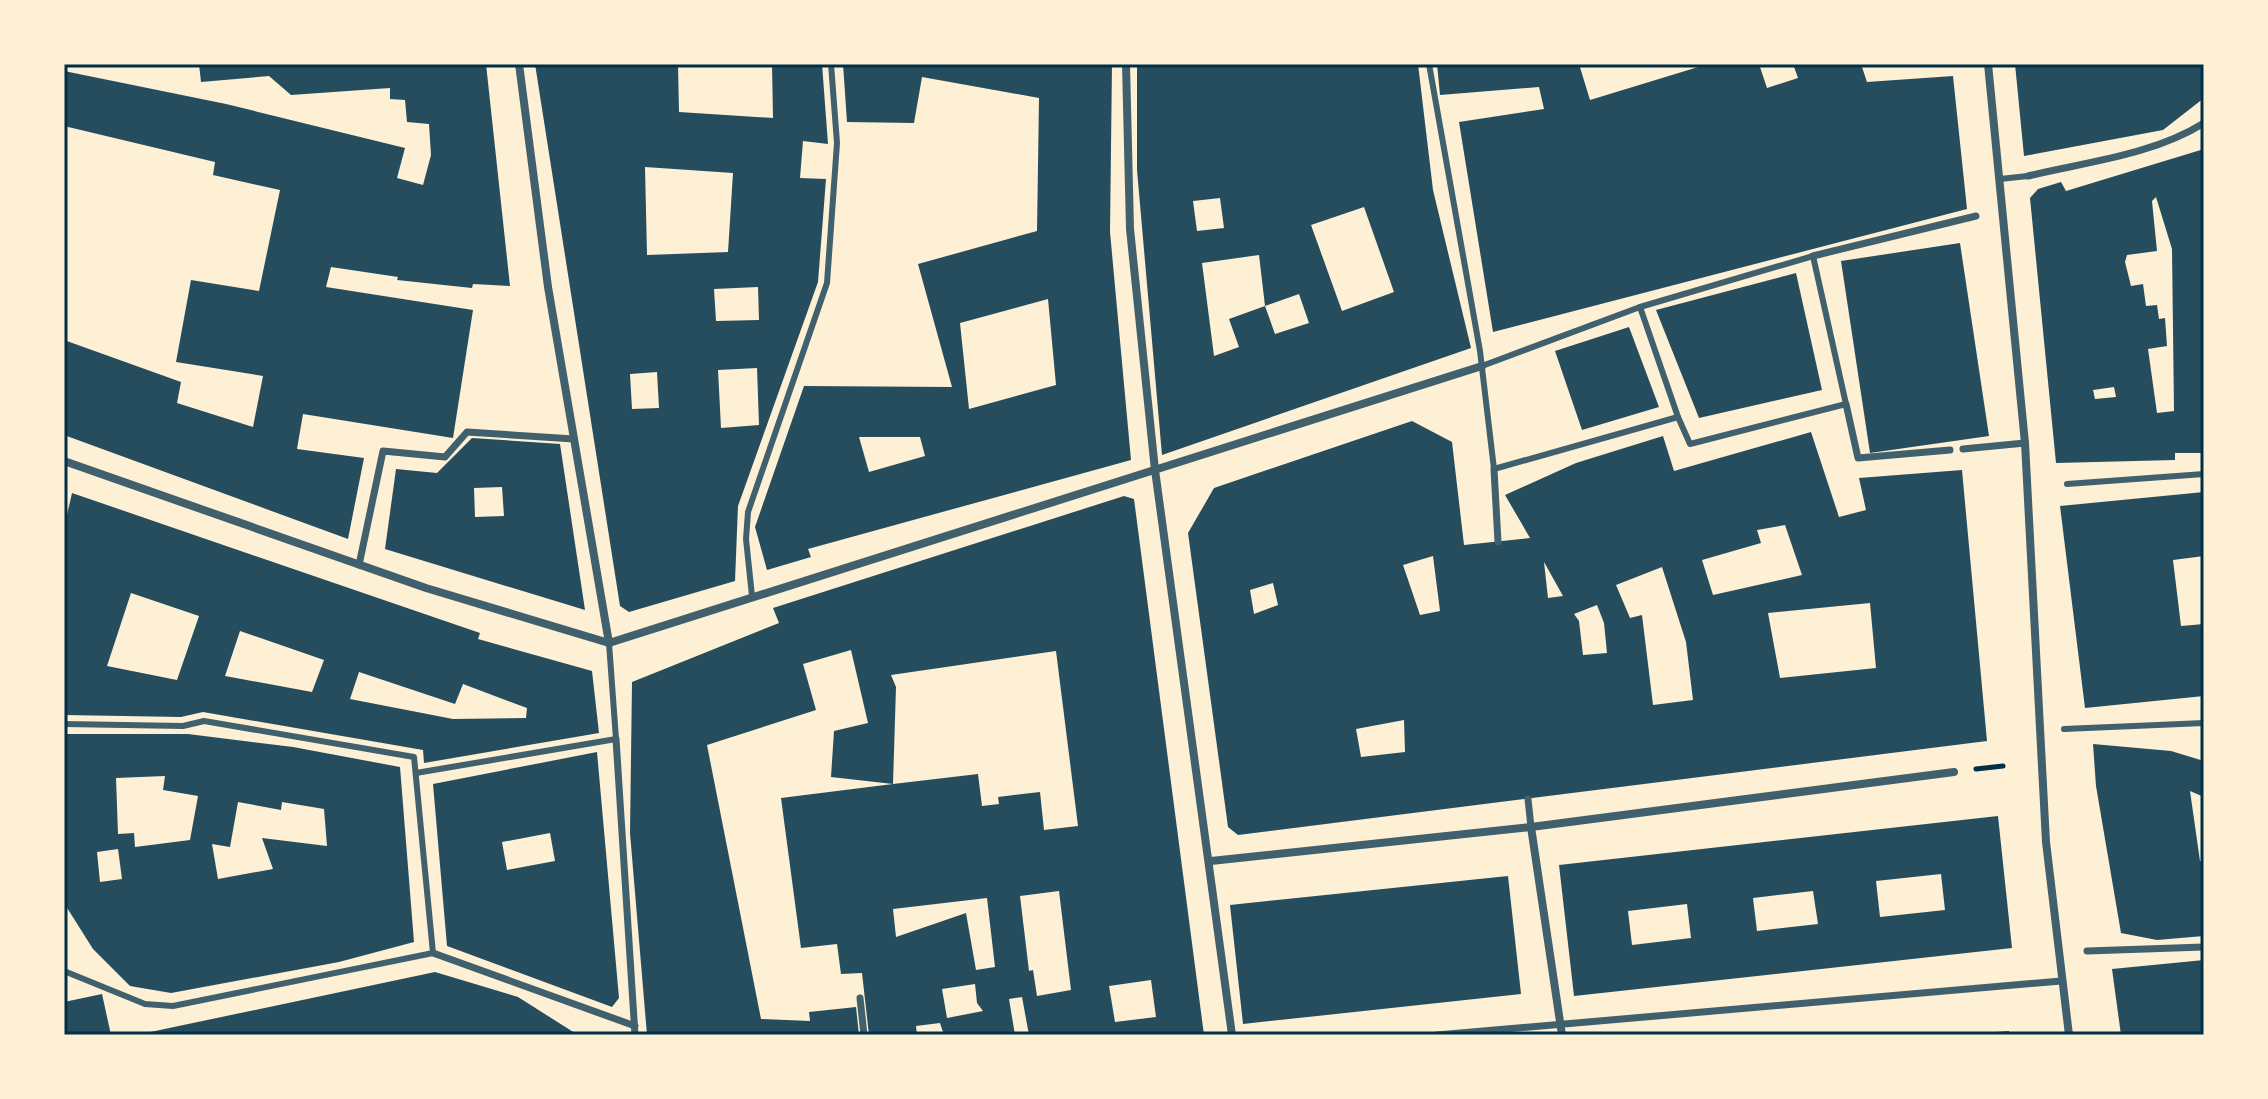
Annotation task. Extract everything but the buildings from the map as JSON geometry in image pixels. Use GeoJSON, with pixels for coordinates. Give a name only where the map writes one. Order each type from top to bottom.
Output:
{"type":"FeatureCollection","features":[{"type":"Feature","properties":{"kind":"street"},"geometry":{"type":"LineString","coordinates":[[519,64],[548,287],[609,643]]}},
{"type":"Feature","properties":{"kind":"street"},"geometry":{"type":"LineString","coordinates":[[1126,64],[1130,229],[1155,470],[1211,861],[1232,1035]]}},
{"type":"Feature","properties":{"kind":"street"},"geometry":{"type":"LineString","coordinates":[[1988,64],[2025,443],[2038,736],[2069,1035]]}},
{"type":"Feature","properties":{"kind":"street"},"geometry":{"type":"LineString","coordinates":[[2028,176],[2139,150],[2185,135],[2204,123]]}},
{"type":"Feature","properties":{"kind":"street"},"geometry":{"type":"LineString","coordinates":[[1813,256],[1976,216]]}},
{"type":"Feature","properties":{"kind":"street"},"geometry":{"type":"LineString","coordinates":[[64,461],[482,607],[609,643],[1482,366]]}},
{"type":"Feature","properties":{"kind":"street"},"geometry":{"type":"LineString","coordinates":[[1846,404],[1858,458],[1950,450]]}},
{"type":"Feature","properties":{"kind":"street"},"geometry":{"type":"LineString","coordinates":[[359,565],[383,451],[445,457],[467,432],[574,439]]}},
{"type":"Feature","properties":{"kind":"street"},"geometry":{"type":"LineString","coordinates":[[1963,449],[2025,443]]}},
{"type":"Feature","properties":{"kind":"street"},"geometry":{"type":"LineString","coordinates":[[1494,469],[1498,542]]}},
{"type":"Feature","properties":{"kind":"street"},"geometry":{"type":"LineString","coordinates":[[433,953],[635,1030],[616,739]]}},
{"type":"Feature","properties":{"kind":"street"},"geometry":{"type":"LineString","coordinates":[[1211,861],[1531,827],[1954,772]]}},
{"type":"Feature","properties":{"kind":"street"},"geometry":{"type":"LineString","coordinates":[[1528,799],[1562,1035]]}},
{"type":"Feature","properties":{"kind":"street"},"geometry":{"type":"LineString","coordinates":[[2087,951],[2204,947]]}},
{"type":"Feature","properties":{"kind":"street"},"geometry":{"type":"LineString","coordinates":[[1437,1035],[2061,981]]}},
{"type":"Feature","properties":{"kind":"street"},"geometry":{"type":"LineString","coordinates":[[860,998],[864,1035]]}},
{"type":"Feature","properties":{"kind":"lane"},"geometry":{"type":"LineString","coordinates":[[752,596],[746,539],[748,512],[827,283],[837,143],[831,64]]}},
{"type":"Feature","properties":{"kind":"lane"},"geometry":{"type":"LineString","coordinates":[[1429,64],[1482,366],[1494,469],[1678,417]]}},
{"type":"Feature","properties":{"kind":"lane"},"geometry":{"type":"LineString","coordinates":[[2000,179],[2028,176]]}},
{"type":"Feature","properties":{"kind":"lane"},"geometry":{"type":"LineString","coordinates":[[1482,366],[1640,307],[1813,256],[1846,404],[1690,444],[1640,307]]}},
{"type":"Feature","properties":{"kind":"lane"},"geometry":{"type":"LineString","coordinates":[[2067,484],[2204,474]]}},
{"type":"Feature","properties":{"kind":"lane"},"geometry":{"type":"LineString","coordinates":[[416,773],[616,739],[609,643]]}},
{"type":"Feature","properties":{"kind":"lane"},"geometry":{"type":"LineString","coordinates":[[64,724],[183,726],[204,721],[414,757],[433,953],[173,1006],[145,1004],[64,971]]}},
{"type":"Feature","properties":{"kind":"lane"},"geometry":{"type":"LineString","coordinates":[[2064,729],[2204,723]]}}]}
